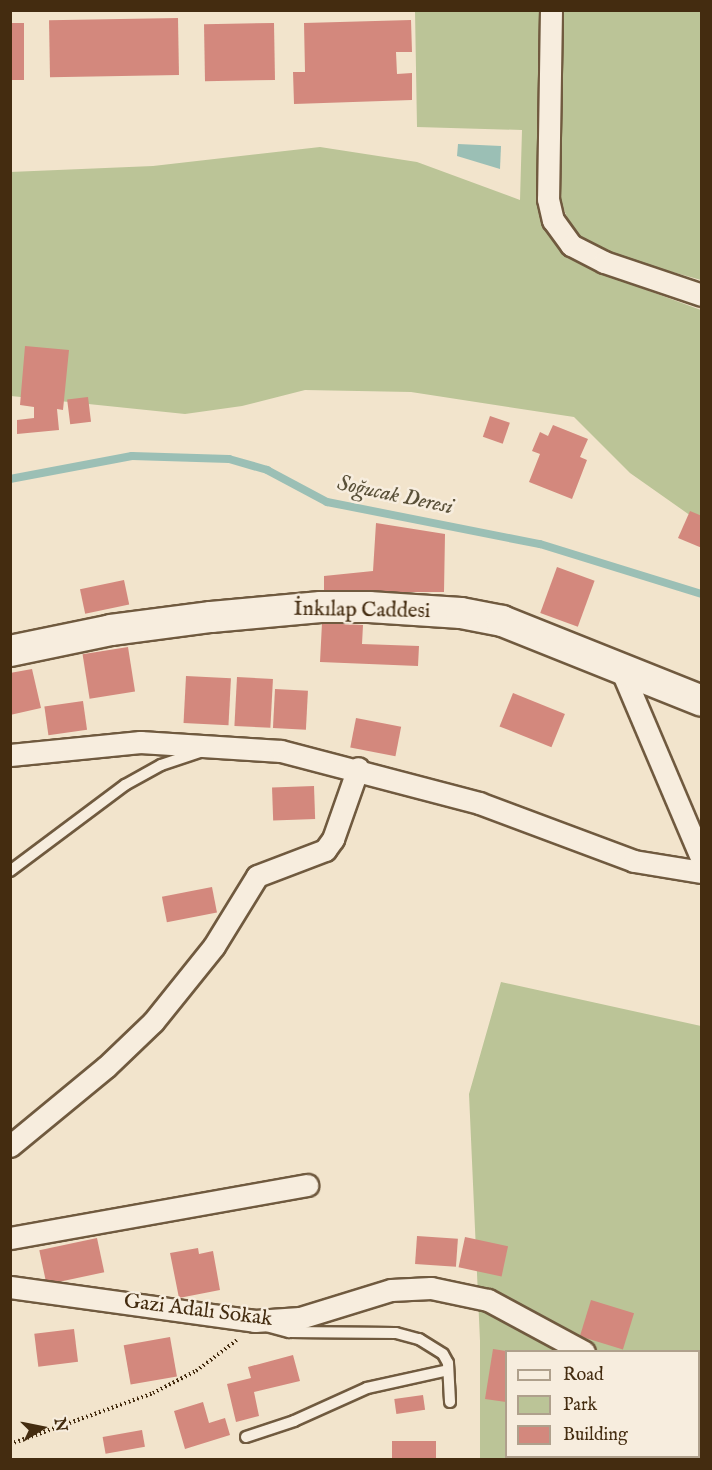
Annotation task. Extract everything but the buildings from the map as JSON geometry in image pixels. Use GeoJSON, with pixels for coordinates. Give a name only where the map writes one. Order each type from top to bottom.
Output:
{"type":"FeatureCollection","features":[{"type":"Feature","properties":{"kind":"street"},"geometry":{"type":"LineString","coordinates":[[551,10],[548,199],[553,220],[571,245],[596,258],[702,295]]}},
{"type":"Feature","properties":{"kind":"street","name":"İnkılap Caddesi"},"geometry":{"type":"LineString","coordinates":[[10,651],[111,630],[211,617],[321,607],[369,607],[461,614],[502,621],[702,701]]}},
{"type":"Feature","properties":{"kind":"street"},"geometry":{"type":"LineString","coordinates":[[621,669],[702,860]]}},
{"type":"Feature","properties":{"kind":"street"},"geometry":{"type":"LineString","coordinates":[[10,755],[140,742],[281,751],[358,768],[479,803],[612,855],[702,872]]}},
{"type":"Feature","properties":{"kind":"street"},"geometry":{"type":"LineString","coordinates":[[10,1146],[106,1067],[153,1022],[214,946],[257,876],[325,850],[333,839],[358,768]]}},
{"type":"Feature","properties":{"kind":"street"},"geometry":{"type":"LineString","coordinates":[[10,1238],[307,1185]]}},
{"type":"Feature","properties":{"kind":"street","name":"Gazi Adalı Sokak"},"geometry":{"type":"LineString","coordinates":[[10,1287],[255,1321],[300,1318],[391,1290],[432,1288],[488,1300],[580,1350]]}},
{"type":"Feature","properties":{"kind":"lane"},"geometry":{"type":"LineString","coordinates":[[10,871],[143,774],[183,756],[224,746]]}},
{"type":"Feature","properties":{"kind":"lane"},"geometry":{"type":"LineString","coordinates":[[255,1321],[289,1332],[396,1333],[419,1339],[443,1354],[448,1370],[450,1402]]}},
{"type":"Feature","properties":{"kind":"lane"},"geometry":{"type":"LineString","coordinates":[[246,1437],[294,1421],[366,1388],[448,1370]]}},
{"type":"Feature","properties":{"kind":"path"},"geometry":{"type":"LineString","coordinates":[[10,1444],[153,1393],[196,1371],[232,1345],[255,1321]]}},
{"type":"Feature","properties":{"kind":"green space"},"geometry":{"type":"Polygon","coordinates":[[[415,11],[540,11],[539,201],[565,253],[592,270],[701,310],[701,523],[630,473],[574,417],[411,392],[305,390],[242,406],[185,414],[11,396],[10,172],[153,166],[320,147],[417,162],[520,200],[522,130],[417,127],[415,11]]]}},
{"type":"Feature","properties":{"kind":"green space"},"geometry":{"type":"Polygon","coordinates":[[[560,11],[701,11],[701,280],[626,259],[588,244],[571,226],[560,201],[560,11]]]}},
{"type":"Feature","properties":{"kind":"green space"},"geometry":{"type":"Polygon","coordinates":[[[501,982],[701,1026],[701,1459],[480,1459],[480,1341],[469,1094],[501,982]]]}},
{"type":"Feature","properties":{"kind":"water"},"geometry":{"type":"Polygon","coordinates":[[[458,144],[501,146],[500,169],[457,156],[458,144]]]}},
{"type":"Feature","properties":{"kind":"waterway","name":"Soğucak Deresi"},"geometry":{"type":"LineString","coordinates":[[10,479],[132,456],[229,459],[267,470],[327,502],[540,544],[702,594]]}}]}
